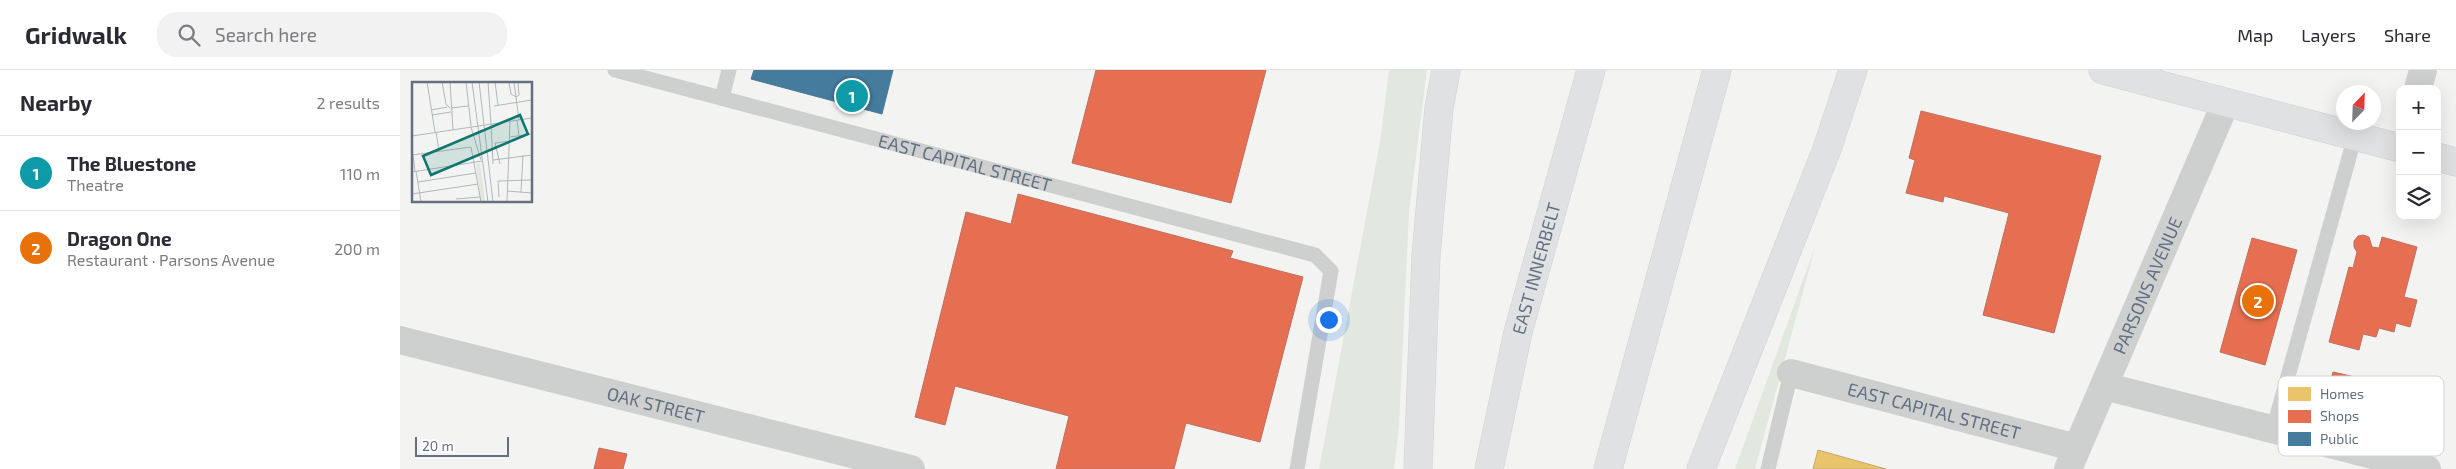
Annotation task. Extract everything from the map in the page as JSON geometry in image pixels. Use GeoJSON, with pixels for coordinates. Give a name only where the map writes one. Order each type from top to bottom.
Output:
{"type":"FeatureCollection","features":[{"type":"Feature","properties":{"kind":"main road"},"geometry":{"type":"LineString","coordinates":[[1418,469],[1426,256],[1438,108],[1446,70]]}},
{"type":"Feature","properties":{"kind":"main road","name":"EAST INNERBELT"},"geometry":{"type":"LineString","coordinates":[[1489,469],[1518,332],[1591,70]]}},
{"type":"Feature","properties":{"kind":"main road"},"geometry":{"type":"LineString","coordinates":[[1608,469],[1717,70]]}},
{"type":"Feature","properties":{"kind":"main road"},"geometry":{"type":"LineString","coordinates":[[1701,469],[1828,149],[1853,70]]}},
{"type":"Feature","properties":{"kind":"main road"},"geometry":{"type":"LineString","coordinates":[[2103,70],[2396,147]]}},
{"type":"Feature","properties":{"kind":"main road"},"geometry":{"type":"LineString","coordinates":[[2441,158],[2456,162]]}},
{"type":"Feature","properties":{"kind":"street"},"geometry":{"type":"LineString","coordinates":[[2419,85],[2423,70]]}},
{"type":"Feature","properties":{"kind":"street","name":"PARSONS AVENUE"},"geometry":{"type":"LineString","coordinates":[[2072,458],[2226,102]]}},
{"type":"Feature","properties":{"kind":"street","name":"OAK STREET"},"geometry":{"type":"LineString","coordinates":[[400,340],[911,469]]}},
{"type":"Feature","properties":{"kind":"street","name":"EAST CAPITAL STREET"},"geometry":{"type":"LineString","coordinates":[[1791,373],[2072,458]]}},
{"type":"Feature","properties":{"kind":"street"},"geometry":{"type":"LineString","coordinates":[[2104,386],[2278,431]]}},
{"type":"Feature","properties":{"kind":"street"},"geometry":{"type":"LineString","coordinates":[[2376,456],[2427,469]]}},
{"type":"Feature","properties":{"kind":"lane","name":"EAST CAPITAL STREET"},"geometry":{"type":"LineString","coordinates":[[616,70],[1315,255],[1331,271],[1297,469]]}},
{"type":"Feature","properties":{"kind":"lane"},"geometry":{"type":"LineString","coordinates":[[722,98],[729,70]]}},
{"type":"Feature","properties":{"kind":"lane"},"geometry":{"type":"LineString","coordinates":[[2288,376],[2355,136]]}},
{"type":"Feature","properties":{"kind":"lane"},"geometry":{"type":"LineString","coordinates":[[1768,469],[1791,373]]}},
{"type":"Feature","properties":{"kind":"lane"},"geometry":{"type":"LineString","coordinates":[[2274,430],[2278,414]]}},
{"type":"Feature","properties":{"kind":"shaded area"},"geometry":{"type":"Polygon","coordinates":[[[1389,70],[1427,70],[1409,212],[1399,427],[1394,469],[1319,469],[1380,142],[1389,70]]]}},
{"type":"Feature","properties":{"kind":"shaded area"},"geometry":{"type":"Polygon","coordinates":[[[1816,244],[1755,469],[1735,469],[1816,244]]]}},
{"type":"Feature","properties":{"kind":"building: Homes"},"geometry":{"type":"Polygon","coordinates":[[[1818,450],[1886,469],[1813,469],[1818,450]]]}},
{"type":"Feature","properties":{"kind":"building: Shops"},"geometry":{"type":"Polygon","coordinates":[[[1096,70],[1266,70],[1231,203],[1072,163],[1096,70]]]}},
{"type":"Feature","properties":{"kind":"building: Shops"},"geometry":{"type":"Polygon","coordinates":[[[1921,111],[2101,156],[2054,333],[1983,315],[2009,213],[1944,196],[1943,202],[1906,193],[1915,160],[1909,158],[1921,111]]]}},
{"type":"Feature","properties":{"kind":"building: Shops"},"geometry":{"type":"Polygon","coordinates":[[[1018,194],[1233,251],[1230,258],[1303,277],[1260,442],[1186,423],[1174,469],[1056,469],[1069,416],[955,386],[945,425],[915,417],[966,212],[1011,224],[1018,194]]]}},
{"type":"Feature","properties":{"kind":"building: Shops"},"geometry":{"type":"Polygon","coordinates":[[[2358,236],[2369,237],[2372,247],[2379,248],[2382,237],[2417,247],[2404,297],[2417,300],[2410,327],[2396,323],[2394,332],[2379,328],[2376,337],[2363,334],[2359,350],[2329,342],[2349,267],[2353,268],[2357,252],[2354,247],[2354,241],[2358,236]]]}},
{"type":"Feature","properties":{"kind":"building: Shops"},"geometry":{"type":"Polygon","coordinates":[[[2252,238],[2297,250],[2265,365],[2220,352],[2252,238]]]}},
{"type":"Feature","properties":{"kind":"building: Shops"},"geometry":{"type":"Polygon","coordinates":[[[2333,372],[2351,376],[2332,376],[2333,372]]]}},
{"type":"Feature","properties":{"kind":"building: Shops"},"geometry":{"type":"Polygon","coordinates":[[[599,448],[627,454],[623,469],[594,469],[599,448]]]}},
{"type":"Feature","properties":{"kind":"building: Public"},"geometry":{"type":"Polygon","coordinates":[[[754,70],[893,70],[882,114],[751,79],[754,70]]]}},
{"type":"Feature","properties":{"kind":"place","name":"The Bluestone"},"geometry":{"type":"Point","coordinates":[852,96]}},
{"type":"Feature","properties":{"kind":"place","name":"Dragon One"},"geometry":{"type":"Point","coordinates":[2258,301]}}]}
